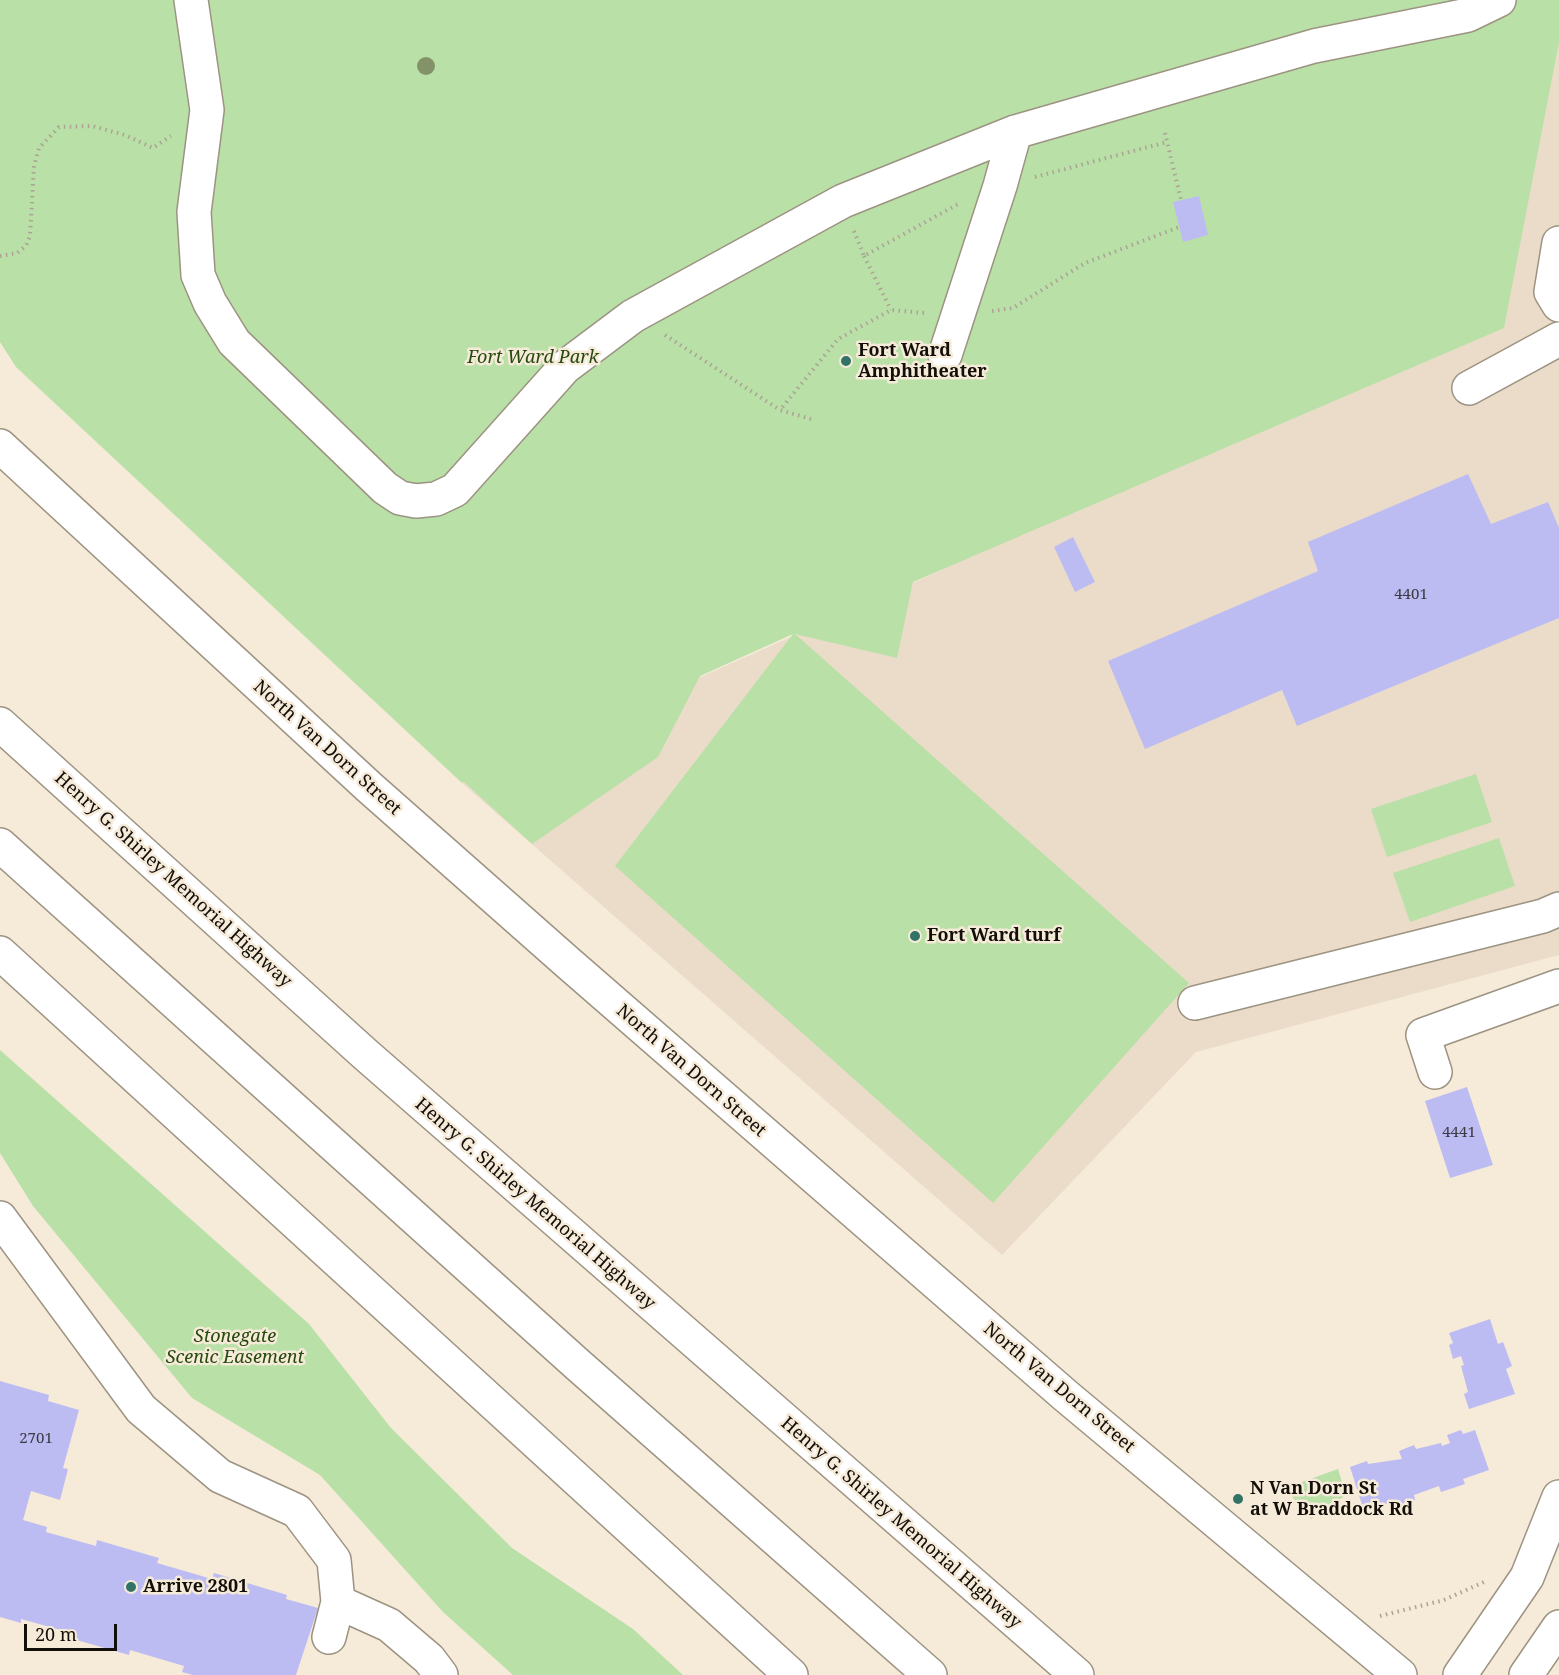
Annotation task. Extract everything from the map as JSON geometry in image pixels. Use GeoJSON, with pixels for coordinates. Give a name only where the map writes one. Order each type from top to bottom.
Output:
{"type":"FeatureCollection","features":[{"type":"Feature","properties":{"kind":"main road"},"geometry":{"type":"LineString","coordinates":[[191,0],[207,110],[194,212],[198,275],[210,303],[234,342],[385,488],[400,498],[416,501],[436,499],[455,490],[565,367],[633,316],[843,201],[1015,132],[1314,46],[1468,15],[1499,0]]}},
{"type":"Feature","properties":{"kind":"main road"},"geometry":{"type":"LineString","coordinates":[[945,355],[1000,186],[1015,132]]}},
{"type":"Feature","properties":{"kind":"main road"},"geometry":{"type":"LineString","coordinates":[[1559,243],[1551,292],[1559,305]]}},
{"type":"Feature","properties":{"kind":"main road"},"geometry":{"type":"LineString","coordinates":[[1469,388],[1559,339]]}},
{"type":"Feature","properties":{"kind":"main road","name":"North Van Dorn Street"},"geometry":{"type":"LineString","coordinates":[[0,446],[369,787],[566,961],[1057,1388],[1400,1675]]}},
{"type":"Feature","properties":{"kind":"main road"},"geometry":{"type":"LineString","coordinates":[[0,719],[50,769]]}},
{"type":"Feature","properties":{"kind":"main road","name":"Henry G. Shirley Memorial Highway"},"geometry":{"type":"LineString","coordinates":[[0,724],[374,1062],[1077,1675]]}},
{"type":"Feature","properties":{"kind":"main road"},"geometry":{"type":"LineString","coordinates":[[0,845],[577,1364],[930,1675]]}},
{"type":"Feature","properties":{"kind":"main road"},"geometry":{"type":"LineString","coordinates":[[1195,1003],[1532,919],[1559,909]]}},
{"type":"Feature","properties":{"kind":"main road"},"geometry":{"type":"LineString","coordinates":[[0,953],[184,1124],[791,1675]]}},
{"type":"Feature","properties":{"kind":"main road"},"geometry":{"type":"LineString","coordinates":[[0,975],[184,1124]]}},
{"type":"Feature","properties":{"kind":"main road"},"geometry":{"type":"LineString","coordinates":[[1435,1072],[1423,1035],[1559,986]]}},
{"type":"Feature","properties":{"kind":"main road"},"geometry":{"type":"LineString","coordinates":[[0,1218],[141,1409],[220,1476],[297,1511],[334,1560],[339,1602],[329,1637]]}},
{"type":"Feature","properties":{"kind":"main road"},"geometry":{"type":"LineString","coordinates":[[1460,1675],[1527,1577],[1559,1497]]}},
{"type":"Feature","properties":{"kind":"main road"},"geometry":{"type":"LineString","coordinates":[[339,1602],[389,1625],[429,1659],[441,1675]]}},
{"type":"Feature","properties":{"kind":"main road"},"geometry":{"type":"LineString","coordinates":[[1536,1668],[1559,1627]]}},
{"type":"Feature","properties":{"kind":"path"},"geometry":{"type":"LineString","coordinates":[[0,256],[17,254],[26,246],[30,236],[34,166],[39,148],[58,127],[92,126],[125,135],[153,148],[207,110]]}},
{"type":"Feature","properties":{"kind":"path"},"geometry":{"type":"LineString","coordinates":[[1165,133],[1181,200]]}},
{"type":"Feature","properties":{"kind":"path"},"geometry":{"type":"LineString","coordinates":[[864,256],[986,189],[1167,142]]}},
{"type":"Feature","properties":{"kind":"path"},"geometry":{"type":"LineString","coordinates":[[843,201],[864,256],[891,310]]}},
{"type":"Feature","properties":{"kind":"path"},"geometry":{"type":"LineString","coordinates":[[780,410],[838,339],[891,310],[918,314],[1013,308],[1085,263],[1179,227]]}},
{"type":"Feature","properties":{"kind":"path"},"geometry":{"type":"LineString","coordinates":[[633,316],[700,356],[729,379],[780,410],[811,419]]}},
{"type":"Feature","properties":{"kind":"path"},"geometry":{"type":"LineString","coordinates":[[1340,1625],[1444,1600],[1472,1589],[1489,1578]]}},
{"type":"Feature","properties":{"kind":"shaded area"},"geometry":{"type":"Polygon","coordinates":[[[1559,42],[1559,955],[1196,1052],[1002,1255],[462,783],[944,569],[1559,42]]]}},
{"type":"Feature","properties":{"kind":"green space","name":"Fort Ward Park"},"geometry":{"type":"Polygon","coordinates":[[[0,0],[1559,0],[1559,42],[1504,328],[913,582],[897,658],[795,634],[1189,983],[993,1203],[615,866],[793,634],[700,676],[658,757],[532,844],[464,782],[462,783],[16,367],[0,342],[0,0]]]}},
{"type":"Feature","properties":{"kind":"green space"},"geometry":{"type":"Polygon","coordinates":[[[1476,774],[1492,822],[1387,857],[1371,809],[1476,774]]]}},
{"type":"Feature","properties":{"kind":"green space"},"geometry":{"type":"Polygon","coordinates":[[[1499,838],[1515,886],[1410,922],[1393,873],[1499,838]]]}},
{"type":"Feature","properties":{"kind":"green space","name":"Stonegate Scenic Easement"},"geometry":{"type":"Polygon","coordinates":[[[0,1050],[309,1324],[391,1428],[512,1548],[633,1629],[683,1675],[513,1675],[443,1612],[320,1475],[192,1398],[33,1206],[0,1153],[0,1050]]]}},
{"type":"Feature","properties":{"kind":"green space"},"geometry":{"type":"Polygon","coordinates":[[[1338,1469],[1346,1495],[1311,1519],[1285,1488],[1338,1469]]]}},
{"type":"Feature","properties":{"kind":"building"},"geometry":{"type":"Polygon","coordinates":[[[1199,196],[1208,235],[1183,242],[1173,202],[1199,196]]]}},
{"type":"Feature","properties":{"kind":"building"},"geometry":{"type":"Polygon","coordinates":[[[1468,474],[1491,524],[1548,502],[1559,528],[1559,618],[1297,726],[1282,690],[1145,749],[1108,661],[1318,571],[1308,542],[1468,474]]]}},
{"type":"Feature","properties":{"kind":"building"},"geometry":{"type":"Polygon","coordinates":[[[1073,537],[1095,582],[1075,592],[1054,547],[1073,537]]]}},
{"type":"Feature","properties":{"kind":"building"},"geometry":{"type":"Polygon","coordinates":[[[1467,1087],[1493,1165],[1450,1178],[1425,1101],[1467,1087]]]}},
{"type":"Feature","properties":{"kind":"building"},"geometry":{"type":"Polygon","coordinates":[[[1490,1319],[1498,1344],[1503,1342],[1512,1366],[1506,1369],[1515,1394],[1469,1409],[1464,1394],[1468,1392],[1461,1366],[1464,1365],[1461,1356],[1453,1359],[1449,1345],[1453,1343],[1449,1333],[1490,1319]]]}},
{"type":"Feature","properties":{"kind":"building","name":"Arrive 2801"},"geometry":{"type":"Polygon","coordinates":[[[0,1381],[49,1395],[48,1401],[79,1410],[63,1468],[68,1469],[60,1500],[31,1491],[23,1520],[47,1527],[46,1532],[96,1546],[97,1540],[159,1558],[157,1563],[212,1579],[214,1573],[287,1595],[286,1599],[318,1608],[296,1675],[193,1675],[182,1672],[184,1666],[130,1650],[129,1655],[66,1637],[68,1632],[21,1619],[21,1623],[0,1617],[0,1381]]]}},
{"type":"Feature","properties":{"kind":"building"},"geometry":{"type":"Polygon","coordinates":[[[1461,1430],[1463,1434],[1475,1430],[1489,1470],[1463,1479],[1465,1484],[1441,1492],[1439,1486],[1414,1495],[1415,1500],[1391,1508],[1389,1503],[1364,1511],[1350,1467],[1367,1461],[1368,1464],[1402,1459],[1399,1451],[1414,1445],[1416,1449],[1441,1443],[1442,1446],[1450,1443],[1447,1435],[1461,1430]]]}},
{"type":"Feature","properties":{"kind":"place","name":"Fort Ward Amphitheater"},"geometry":{"type":"Point","coordinates":[846,361]}},
{"type":"Feature","properties":{"kind":"place","name":"Fort Ward turf"},"geometry":{"type":"Point","coordinates":[915,936]}},
{"type":"Feature","properties":{"kind":"place","name":"N Van Dorn St at W Braddock Rd"},"geometry":{"type":"Point","coordinates":[1238,1499]}},
{"type":"Feature","properties":{"kind":"place","name":"Arrive 2801"},"geometry":{"type":"Point","coordinates":[131,1587]}}]}
